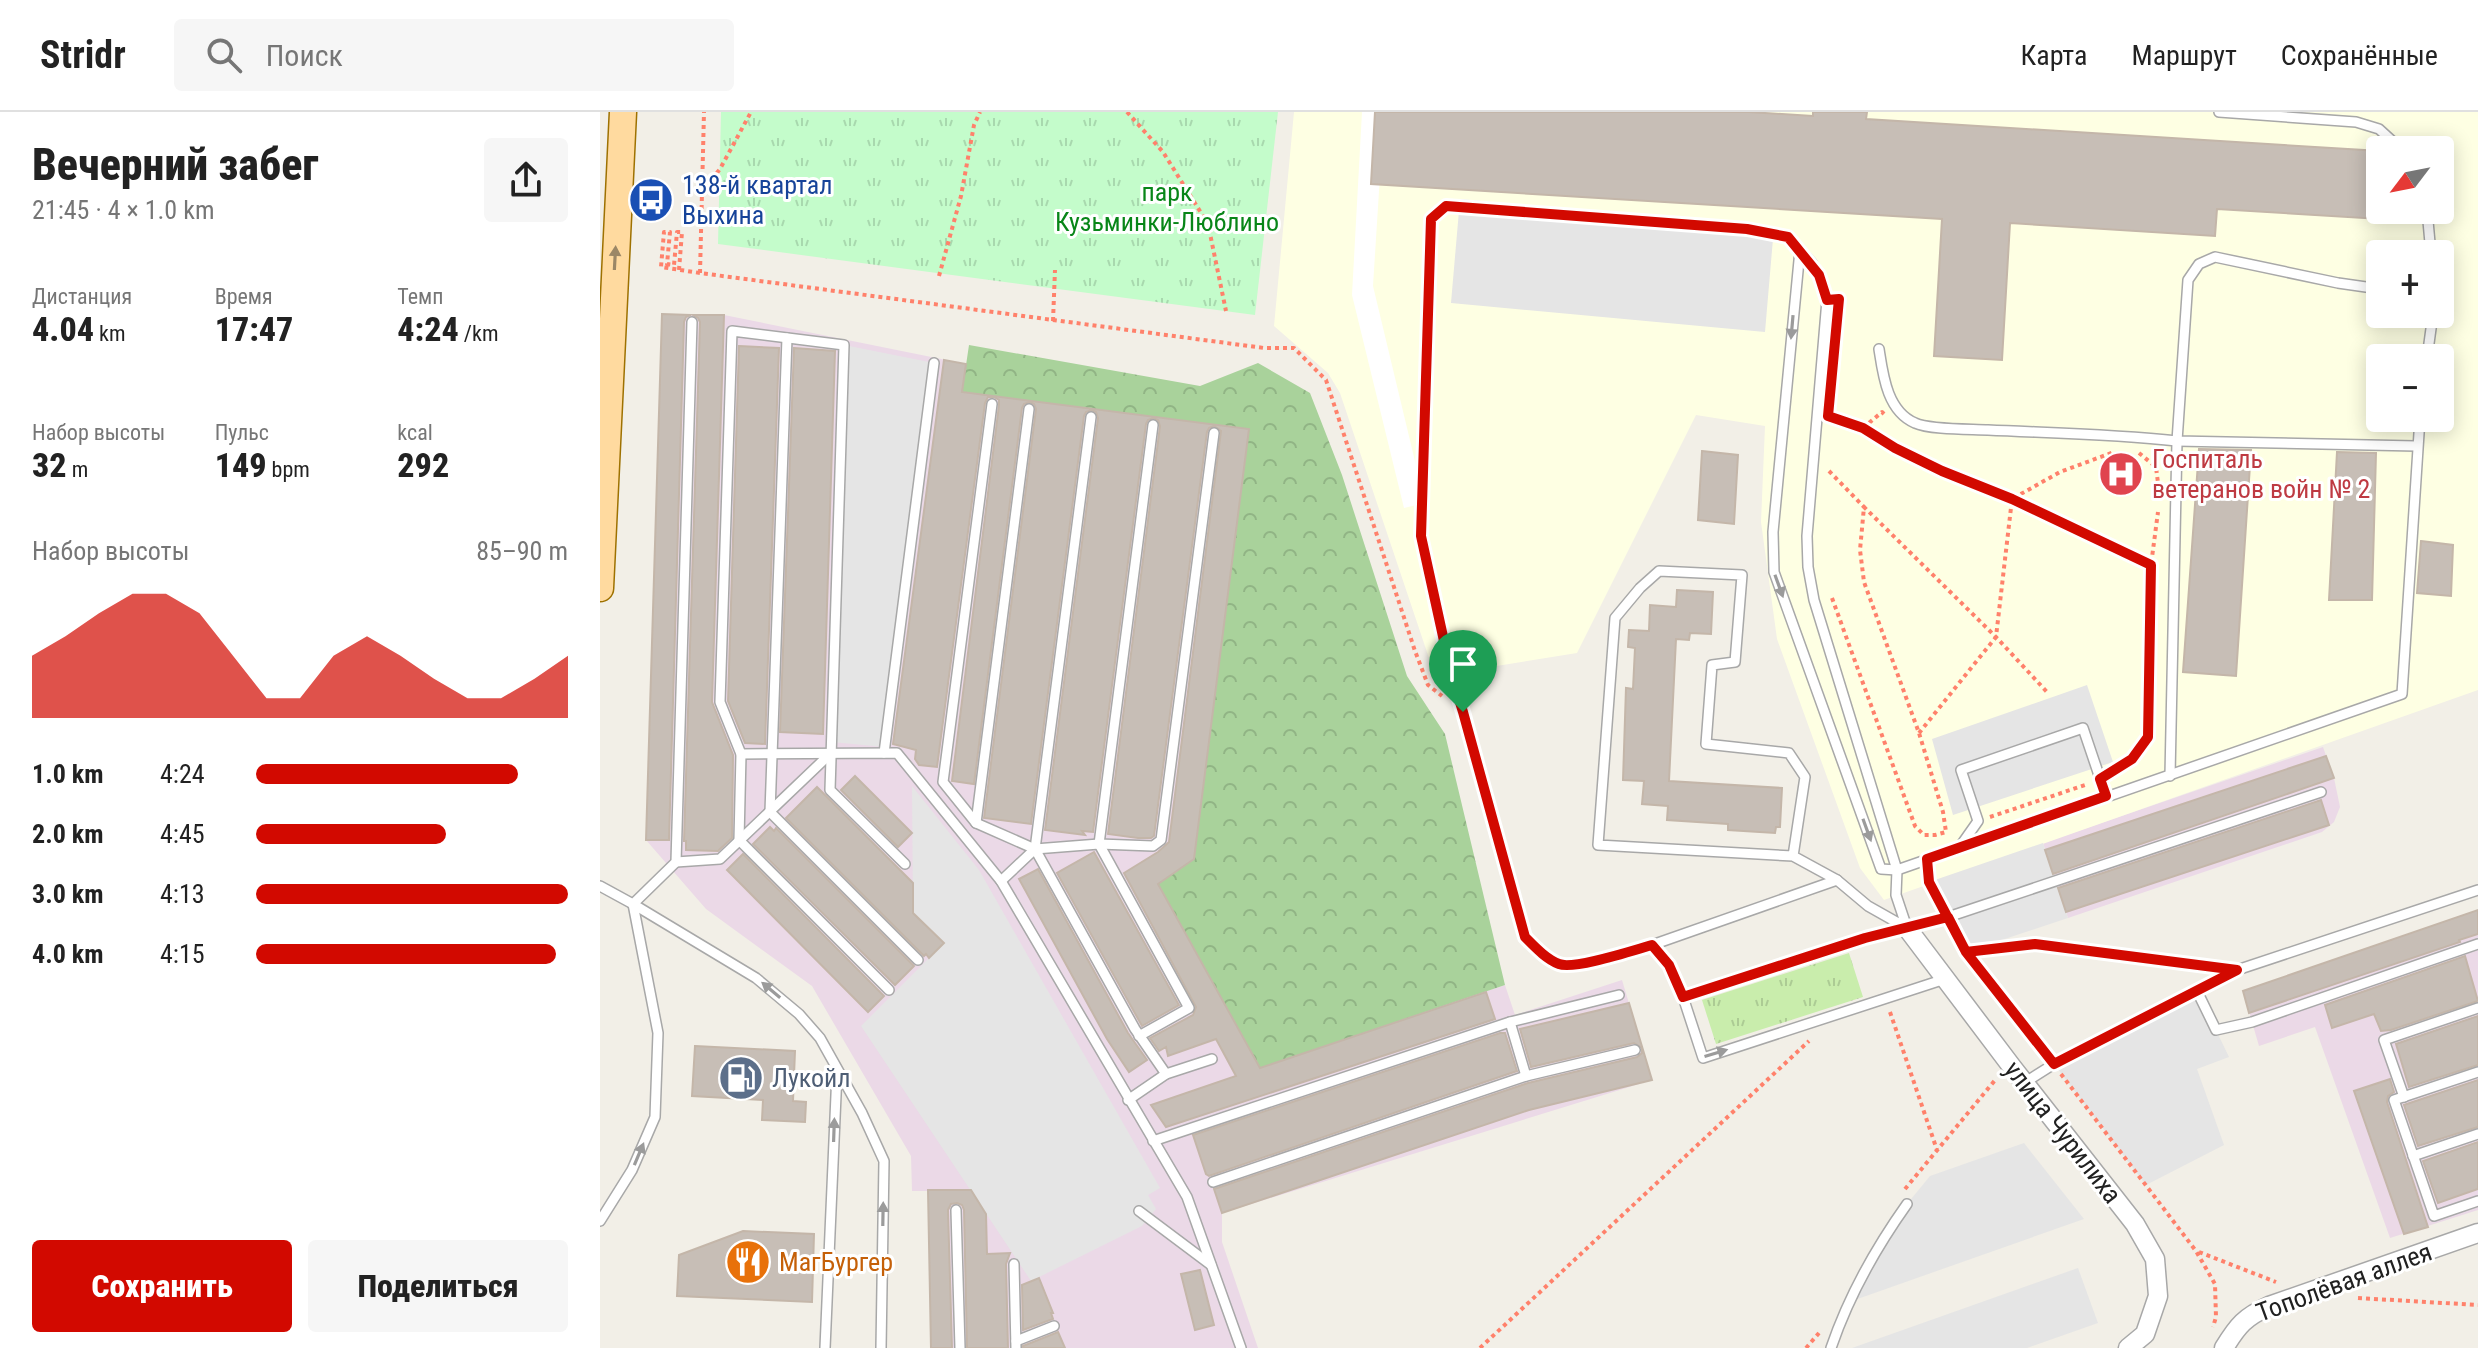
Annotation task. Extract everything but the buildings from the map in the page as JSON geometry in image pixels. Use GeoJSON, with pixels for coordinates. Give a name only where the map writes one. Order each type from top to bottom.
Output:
{"type":"FeatureCollection","features":[{"type":"Feature","properties":{"kind":"main road"},"geometry":{"type":"LineString","coordinates":[[600,588],[623,112]]}},
{"type":"Feature","properties":{"kind":"street","name":"улица Чурилиха"},"geometry":{"type":"LineString","coordinates":[[1907,928],[2135,1224],[2155,1259],[2158,1296],[2145,1334],[2128,1348]]}},
{"type":"Feature","properties":{"kind":"street","name":"Тополёвая аллея"},"geometry":{"type":"LineString","coordinates":[[2224,1348],[2249,1315],[2478,1233]]}},
{"type":"Feature","properties":{"kind":"lane"},"geometry":{"type":"LineString","coordinates":[[2219,112],[2356,122],[2379,129],[2387,136]]}},
{"type":"Feature","properties":{"kind":"lane"},"geometry":{"type":"LineString","coordinates":[[1837,880],[1652,945],[1586,962],[1562,966],[1545,956],[1525,937],[1451,673],[1421,536],[1431,219],[1446,206],[1747,229],[1788,237],[1819,275],[1827,300],[1807,536],[1808,567],[1814,600],[1897,870],[1896,895],[1907,928]]}},
{"type":"Feature","properties":{"kind":"lane"},"geometry":{"type":"LineString","coordinates":[[1800,250],[1773,532],[1774,572],[1881,869],[1897,870],[2402,694],[2418,432]]}},
{"type":"Feature","properties":{"kind":"lane"},"geometry":{"type":"LineString","coordinates":[[2170,776],[2177,441],[2188,280],[2199,264],[2215,257],[2366,287]]}},
{"type":"Feature","properties":{"kind":"lane"},"geometry":{"type":"LineString","coordinates":[[676,862],[692,322]]}},
{"type":"Feature","properties":{"kind":"lane"},"geometry":{"type":"LineString","coordinates":[[889,990],[739,840],[741,754],[720,702],[732,331],[844,345],[830,790],[905,864]]}},
{"type":"Feature","properties":{"kind":"lane"},"geometry":{"type":"LineString","coordinates":[[787,338],[770,812],[918,960]]}},
{"type":"Feature","properties":{"kind":"lane"},"geometry":{"type":"LineString","coordinates":[[1879,349],[1889,394],[1901,413],[1915,424],[2177,441],[2416,446]]}},
{"type":"Feature","properties":{"kind":"lane"},"geometry":{"type":"LineString","coordinates":[[884,753],[934,363]]}},
{"type":"Feature","properties":{"kind":"lane"},"geometry":{"type":"LineString","coordinates":[[992,404],[943,782],[976,823],[1035,849],[1099,844],[1153,846],[1161,840],[1214,433]]}},
{"type":"Feature","properties":{"kind":"lane"},"geometry":{"type":"LineString","coordinates":[[976,823],[1029,409]]}},
{"type":"Feature","properties":{"kind":"lane"},"geometry":{"type":"LineString","coordinates":[[1091,417],[1035,849],[1139,1036],[1166,1074]]}},
{"type":"Feature","properties":{"kind":"lane"},"geometry":{"type":"LineString","coordinates":[[1139,1036],[1189,1008],[1099,844],[1153,425]]}},
{"type":"Feature","properties":{"kind":"lane"},"geometry":{"type":"LineString","coordinates":[[1793,856],[1805,777],[1789,753],[1706,744],[1712,665],[1735,662],[1742,575],[1659,571],[1615,618],[1598,845],[1793,856],[1837,880],[1868,906],[1907,928]]}},
{"type":"Feature","properties":{"kind":"lane"},"geometry":{"type":"LineString","coordinates":[[1959,848],[1978,821],[1961,770],[2083,728],[2106,796]]}},
{"type":"Feature","properties":{"kind":"lane"},"geometry":{"type":"LineString","coordinates":[[633,904],[676,862],[720,859],[831,753]]}},
{"type":"Feature","properties":{"kind":"lane"},"geometry":{"type":"LineString","coordinates":[[741,754],[897,753],[1001,881],[1187,1197],[1241,1348]]}},
{"type":"Feature","properties":{"kind":"lane"},"geometry":{"type":"LineString","coordinates":[[1683,997],[1865,938],[1948,917],[2321,792]]}},
{"type":"Feature","properties":{"kind":"lane"},"geometry":{"type":"LineString","coordinates":[[1001,881],[1035,849]]}},
{"type":"Feature","properties":{"kind":"lane"},"geometry":{"type":"LineString","coordinates":[[600,886],[756,978],[799,1014],[820,1038],[862,1113],[884,1161],[881,1348]]}},
{"type":"Feature","properties":{"kind":"lane"},"geometry":{"type":"LineString","coordinates":[[2024,1083],[2054,1064],[2237,970],[2478,890]]}},
{"type":"Feature","properties":{"kind":"lane"},"geometry":{"type":"LineString","coordinates":[[600,1221],[632,1170],[655,1117],[658,1033],[633,904]]}},
{"type":"Feature","properties":{"kind":"lane"},"geometry":{"type":"LineString","coordinates":[[1652,945],[1669,965],[1703,1058],[1945,979]]}},
{"type":"Feature","properties":{"kind":"lane"},"geometry":{"type":"LineString","coordinates":[[2197,991],[2216,1030],[2252,1022],[2477,946]]}},
{"type":"Feature","properties":{"kind":"lane"},"geometry":{"type":"LineString","coordinates":[[1153,1141],[1510,1022],[1619,995]]}},
{"type":"Feature","properties":{"kind":"lane"},"geometry":{"type":"LineString","coordinates":[[2404,1097],[2384,1040],[2478,1008]]}},
{"type":"Feature","properties":{"kind":"lane"},"geometry":{"type":"LineString","coordinates":[[1510,1022],[1526,1076]]}},
{"type":"Feature","properties":{"kind":"lane"},"geometry":{"type":"LineString","coordinates":[[1213,1182],[1526,1076],[1635,1050]]}},
{"type":"Feature","properties":{"kind":"lane"},"geometry":{"type":"LineString","coordinates":[[1128,1100],[1166,1074],[1212,1059]]}},
{"type":"Feature","properties":{"kind":"lane"},"geometry":{"type":"LineString","coordinates":[[825,1348],[837,1069]]}},
{"type":"Feature","properties":{"kind":"lane"},"geometry":{"type":"LineString","coordinates":[[2478,1072],[2394,1100],[2434,1216],[2478,1201]]}},
{"type":"Feature","properties":{"kind":"lane"},"geometry":{"type":"LineString","coordinates":[[2413,1156],[2478,1134]]}},
{"type":"Feature","properties":{"kind":"lane"},"geometry":{"type":"LineString","coordinates":[[1831,1348],[1864,1270],[1907,1204]]}},
{"type":"Feature","properties":{"kind":"lane"},"geometry":{"type":"LineString","coordinates":[[956,1210],[960,1348]]}},
{"type":"Feature","properties":{"kind":"lane"},"geometry":{"type":"LineString","coordinates":[[1139,1211],[1211,1265]]}},
{"type":"Feature","properties":{"kind":"lane"},"geometry":{"type":"LineString","coordinates":[[1014,1264],[1016,1345],[1054,1326]]}},
{"type":"Feature","properties":{"kind":"path"},"geometry":{"type":"LineString","coordinates":[[700,273],[704,112]]}},
{"type":"Feature","properties":{"kind":"path"},"geometry":{"type":"LineString","coordinates":[[702,192],[720,169],[751,112]]}},
{"type":"Feature","properties":{"kind":"path"},"geometry":{"type":"LineString","coordinates":[[939,276],[961,196],[974,125],[980,112]]}},
{"type":"Feature","properties":{"kind":"path"},"geometry":{"type":"LineString","coordinates":[[1127,112],[1163,152],[1208,224],[1226,311]]}},
{"type":"Feature","properties":{"kind":"path"},"geometry":{"type":"LineString","coordinates":[[679,270],[682,232],[677,232],[674,265],[667,264],[670,232],[664,232],[661,267],[679,270],[700,273],[1053,321],[1264,348],[1294,348],[1326,380],[1428,685],[1463,712]]}},
{"type":"Feature","properties":{"kind":"path"},"geometry":{"type":"LineString","coordinates":[[1053,321],[1055,270]]}},
{"type":"Feature","properties":{"kind":"path"},"geometry":{"type":"LineString","coordinates":[[1827,429],[1828,416],[1863,428],[1942,471],[2012,499],[2151,565]]}},
{"type":"Feature","properties":{"kind":"path"},"geometry":{"type":"LineString","coordinates":[[2012,499],[2060,472],[2114,452]]}},
{"type":"Feature","properties":{"kind":"path"},"geometry":{"type":"LineString","coordinates":[[1823,481],[1825,467],[2047,692]]}},
{"type":"Feature","properties":{"kind":"path"},"geometry":{"type":"LineString","coordinates":[[1919,733],[1996,637],[2012,499]]}},
{"type":"Feature","properties":{"kind":"path"},"geometry":{"type":"LineString","coordinates":[[1864,507],[1860,550],[1864,582],[1919,733],[1946,832]]}},
{"type":"Feature","properties":{"kind":"path"},"geometry":{"type":"LineString","coordinates":[[1924,835],[1946,832],[2100,779],[2132,759],[2148,737],[2151,565],[2158,511]]}},
{"type":"Feature","properties":{"kind":"path"},"geometry":{"type":"LineString","coordinates":[[1830,594],[1915,826],[1924,835],[1929,882],[1966,952],[2196,1251],[2215,1284],[2216,1317],[2211,1332]]}},
{"type":"Feature","properties":{"kind":"path"},"geometry":{"type":"LineString","coordinates":[[1966,952],[2035,944],[2237,970]]}},
{"type":"Feature","properties":{"kind":"path"},"geometry":{"type":"LineString","coordinates":[[1889,1010],[1937,1150]]}},
{"type":"Feature","properties":{"kind":"path"},"geometry":{"type":"LineString","coordinates":[[1480,1348],[1815,1035]]}},
{"type":"Feature","properties":{"kind":"path"},"geometry":{"type":"LineString","coordinates":[[2196,1251],[2303,1294]]}},
{"type":"Feature","properties":{"kind":"path"},"geometry":{"type":"LineString","coordinates":[[2351,1297],[2478,1305]]}},
{"type":"Feature","properties":{"kind":"path"},"geometry":{"type":"LineString","coordinates":[[1806,1348],[1821,1331]]}},
{"type":"Feature","properties":{"kind":"shaded area","name":"Госпиталь ветеранов войн № 2"},"geometry":{"type":"Polygon","coordinates":[[[1294,112],[2478,112],[2478,690],[1884,900],[1860,868],[1777,639],[1761,522],[1765,426],[1696,415],[1577,653],[1435,676],[1340,393],[1328,373],[1274,326],[1294,112]]]}},
{"type":"Feature","properties":{"kind":"shaded area"},"geometry":{"type":"Polygon","coordinates":[[[1460,199],[1774,227],[1765,332],[1451,303],[1460,199]]]}},
{"type":"Feature","properties":{"kind":"shaded area"},"geometry":{"type":"Polygon","coordinates":[[[662,314],[724,315],[966,364],[963,392],[1249,429],[1194,859],[1259,1068],[1505,985],[1515,1015],[1622,980],[1652,1080],[1222,1213],[1222,1242],[1258,1348],[931,1348],[928,1191],[912,1191],[911,1156],[812,986],[706,909],[646,840],[662,314]]]}},
{"type":"Feature","properties":{"kind":"shaded area"},"geometry":{"type":"Polygon","coordinates":[[[844,345],[934,363],[884,747],[832,742],[844,345]]]}},
{"type":"Feature","properties":{"kind":"shaded area"},"geometry":{"type":"Polygon","coordinates":[[[2087,685],[2113,762],[1953,815],[1932,739],[2087,685]]]}},
{"type":"Feature","properties":{"kind":"shaded area"},"geometry":{"type":"Polygon","coordinates":[[[2323,747],[2340,807],[2334,822],[2322,832],[2068,918],[2043,843],[2323,747]]]}},
{"type":"Feature","properties":{"kind":"shaded area"},"geometry":{"type":"Polygon","coordinates":[[[912,786],[979,870],[1160,1188],[1148,1195],[1156,1209],[1142,1226],[1031,1281],[861,1026],[944,943],[913,913],[912,786]]]}},
{"type":"Feature","properties":{"kind":"shaded area"},"geometry":{"type":"Polygon","coordinates":[[[2043,843],[2068,918],[1966,952],[1929,882],[2043,843]]]}},
{"type":"Feature","properties":{"kind":"shaded area"},"geometry":{"type":"Polygon","coordinates":[[[2478,910],[2478,1210],[2390,1238],[2315,1027],[2259,1046],[2243,991],[2478,910]]]}},
{"type":"Feature","properties":{"kind":"shaded area"},"geometry":{"type":"Polygon","coordinates":[[[2197,991],[2229,1057],[2197,1069],[2224,1145],[2146,1185],[2054,1064],[2197,991]]]}},
{"type":"Feature","properties":{"kind":"shaded area"},"geometry":{"type":"Polygon","coordinates":[[[2024,1143],[2084,1219],[1849,1302],[1907,1204],[1930,1176],[2024,1143]]]}},
{"type":"Feature","properties":{"kind":"shaded area"},"geometry":{"type":"Polygon","coordinates":[[[2078,1268],[2098,1323],[2027,1348],[1852,1348],[2078,1268]]]}},
{"type":"Feature","properties":{"kind":"green space","name":"парк Кузьминки-Люблино"},"geometry":{"type":"Polygon","coordinates":[[[721,112],[1278,112],[1255,315],[718,244],[721,112]]]}},
{"type":"Feature","properties":{"kind":"green space"},"geometry":{"type":"Polygon","coordinates":[[[969,345],[1200,386],[1258,363],[1310,393],[1342,475],[1407,676],[1445,734],[1505,985],[1260,1068],[1158,884],[1194,859],[1249,429],[962,392],[969,345]]]}},
{"type":"Feature","properties":{"kind":"green space"},"geometry":{"type":"Polygon","coordinates":[[[1849,953],[1863,997],[1716,1044],[1702,1000],[1849,953]]]}},
{"type":"Feature","properties":{"kind":"pier"},"geometry":{"type":"Polygon","coordinates":[[[1362,112],[1384,112],[1373,286],[1425,503],[1404,508],[1352,295],[1362,112]]]}},
{"type":"Feature","properties":{"kind":"place","name":"138-й квартал Выхина"},"geometry":{"type":"Point","coordinates":[651,200]}},
{"type":"Feature","properties":{"kind":"place","name":"Госпиталь ветеранов войн № 2"},"geometry":{"type":"Point","coordinates":[2121,474]}},
{"type":"Feature","properties":{"kind":"place","name":"Лукойл"},"geometry":{"type":"Point","coordinates":[741,1078]}},
{"type":"Feature","properties":{"kind":"place","name":"МагБургер"},"geometry":{"type":"Point","coordinates":[748,1262]}},
{"type":"Feature","properties":{"kind":"route"},"geometry":{"type":"LineString","coordinates":[[1463,712],[1451,673],[1421,536],[1431,219],[1446,206],[1747,229],[1788,237],[1812,263],[1827,300],[1839,299],[1828,416],[1863,428],[1942,471],[2012,499],[2151,565],[2148,737],[2132,759],[2100,779],[2106,796],[1927,859],[1929,882],[1966,952],[2035,944],[2237,970],[2054,1064],[1966,952],[1948,917],[1865,938],[1683,997],[1669,965],[1652,945],[1562,966],[1545,956],[1525,937],[1463,712]]}}]}
